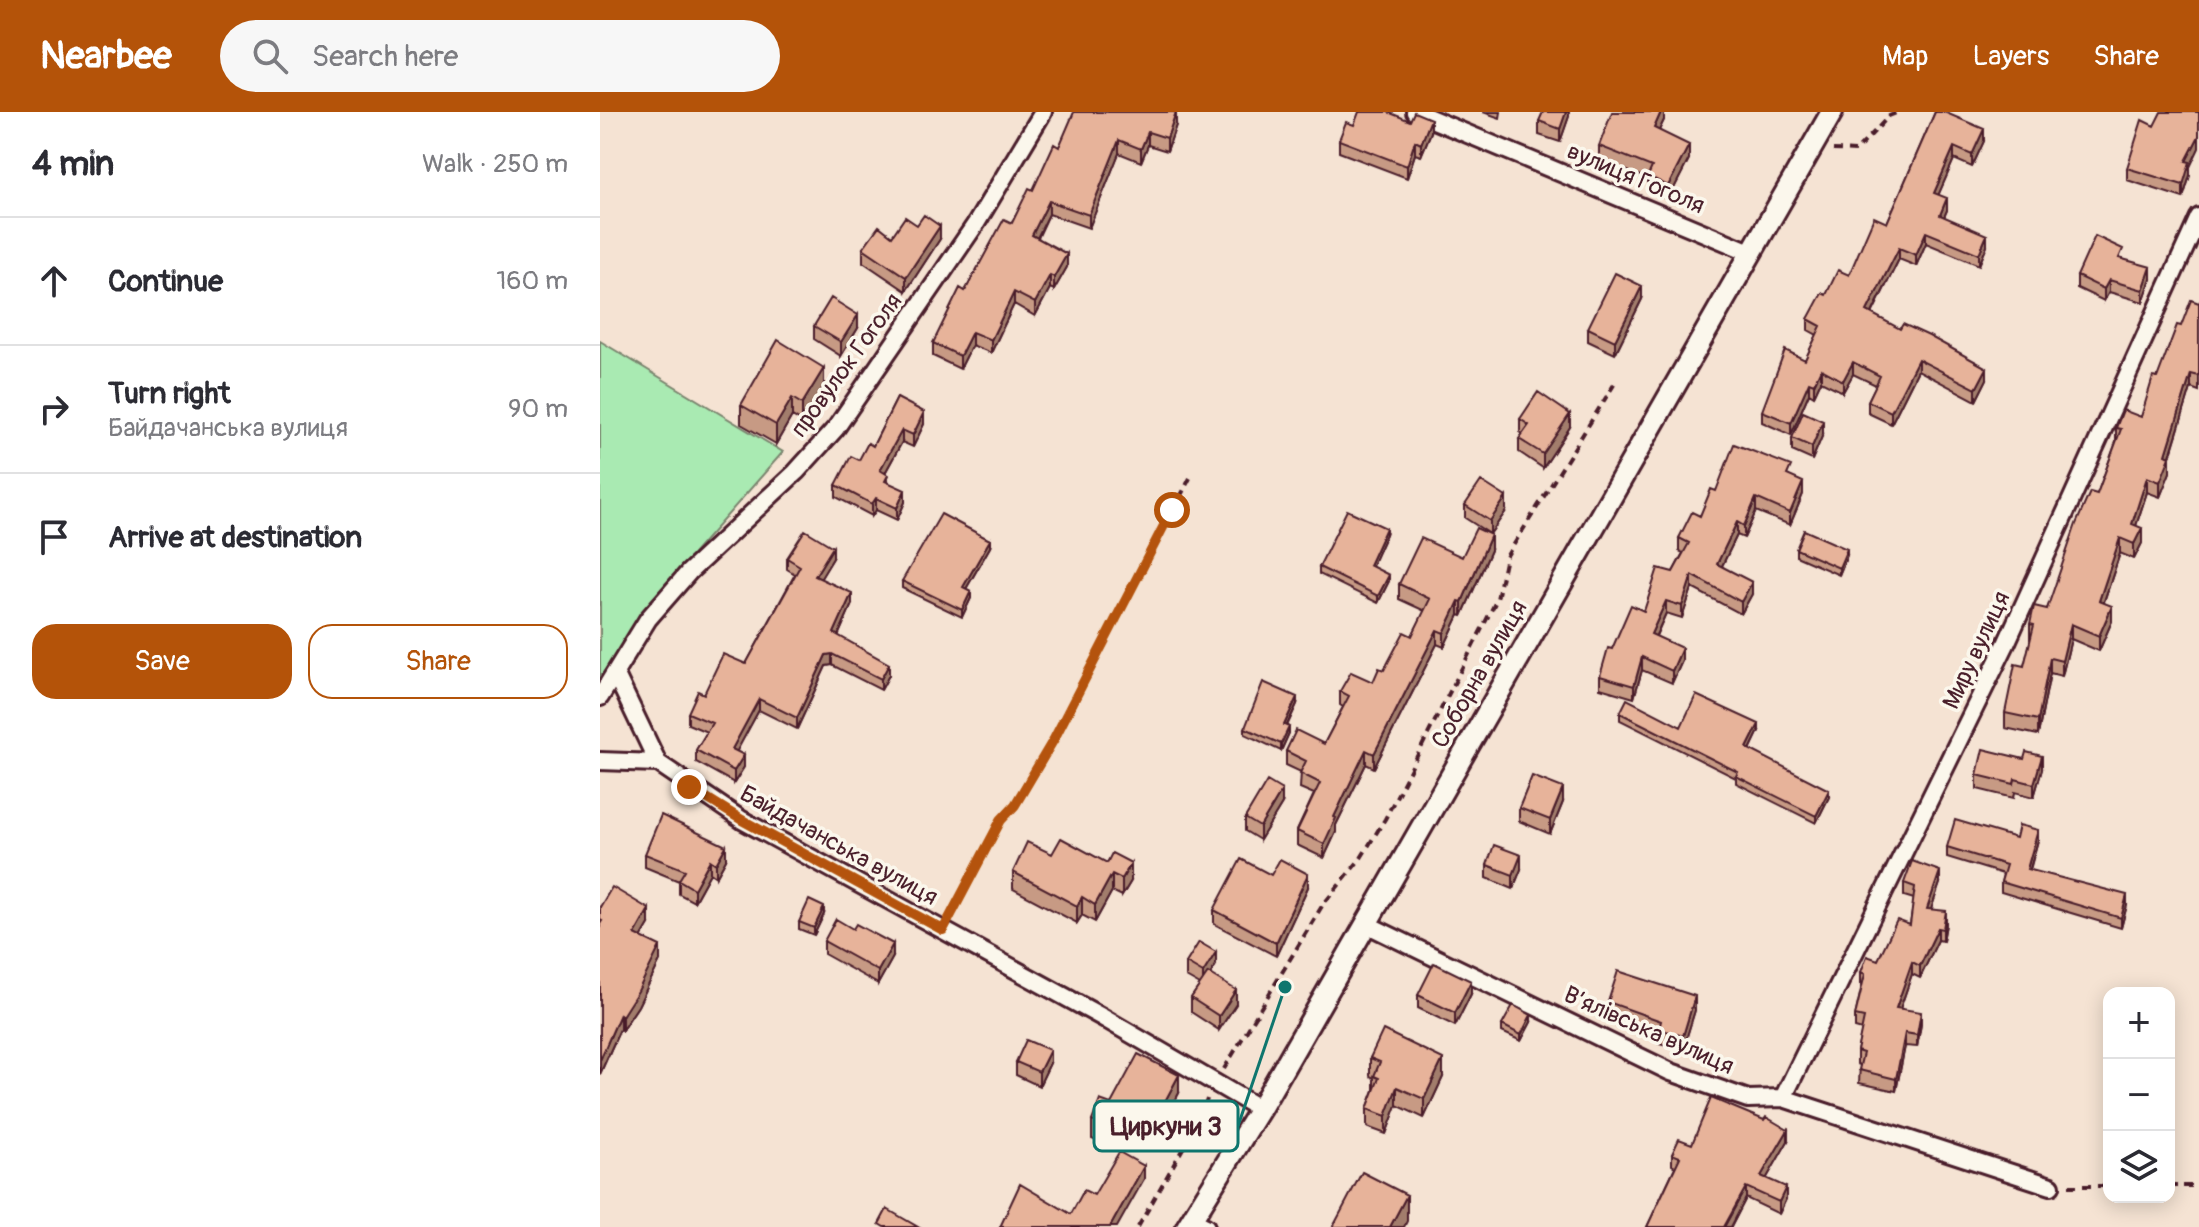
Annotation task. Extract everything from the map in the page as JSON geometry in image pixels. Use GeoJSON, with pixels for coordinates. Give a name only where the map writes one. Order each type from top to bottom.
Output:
{"type":"FeatureCollection","features":[{"type":"Feature","properties":{"kind":"street","name":"провулок Гоголя"},"geometry":{"type":"LineString","coordinates":[[600,697],[648,619],[689,572],[796,472],[836,428],[977,222],[1043,112]]}},
{"type":"Feature","properties":{"kind":"street","name":"вулиця Гоголя"},"geometry":{"type":"LineString","coordinates":[[1415,112],[1750,252]]}},
{"type":"Feature","properties":{"kind":"street","name":"Соборна вулиця"},"geometry":{"type":"LineString","coordinates":[[1195,1225],[1750,252],[1815,147],[1832,112]]}},
{"type":"Feature","properties":{"kind":"street","name":"Миру вулиця"},"geometry":{"type":"LineString","coordinates":[[1783,1098],[2006,644],[2199,217]]}},
{"type":"Feature","properties":{"kind":"street"},"geometry":{"type":"LineString","coordinates":[[600,761],[658,763],[616,675]]}},
{"type":"Feature","properties":{"kind":"street","name":"Байдачанська вулиця"},"geometry":{"type":"LineString","coordinates":[[658,763],[742,820],[1260,1109]]}},
{"type":"Feature","properties":{"kind":"street","name":"В’ялівська вулиця"},"geometry":{"type":"LineString","coordinates":[[1366,924],[1671,1072],[1748,1099],[1783,1098],[2051,1186]]}},
{"type":"Feature","properties":{"kind":"path"},"geometry":{"type":"LineString","coordinates":[[1815,147],[1856,151],[1889,116],[1899,112]]}},
{"type":"Feature","properties":{"kind":"path"},"geometry":{"type":"LineString","coordinates":[[1138,1227],[1202,1115],[1211,1080],[1228,1066],[1284,966],[1385,819],[1497,599],[1506,557],[1615,383]]}},
{"type":"Feature","properties":{"kind":"path"},"geometry":{"type":"LineString","coordinates":[[943,930],[1001,820],[1015,805],[1061,727],[1190,478]]}},
{"type":"Feature","properties":{"kind":"path"},"geometry":{"type":"LineString","coordinates":[[2051,1186],[2103,1186]]}},
{"type":"Feature","properties":{"kind":"path"},"geometry":{"type":"LineString","coordinates":[[2175,1186],[2199,1186]]}},
{"type":"Feature","properties":{"kind":"green space"},"geometry":{"type":"Polygon","coordinates":[[[600,341],[783,452],[694,553],[600,677],[600,341]]]}},
{"type":"Feature","properties":{"kind":"building"},"geometry":{"type":"Polygon","coordinates":[[[1074,112],[1176,112],[1167,138],[1148,132],[1141,149],[1119,140],[1089,215],[1049,201],[1032,235],[1067,254],[1054,277],[1050,275],[1035,303],[1014,292],[991,340],[972,332],[960,356],[933,343],[960,288],[965,291],[1004,219],[1012,223],[1029,188],[1033,190],[1054,144],[1059,147],[1074,112]]]}},
{"type":"Feature","properties":{"kind":"building"},"geometry":{"type":"Polygon","coordinates":[[[1359,112],[1388,112],[1410,121],[1414,112],[1431,119],[1421,144],[1415,141],[1407,166],[1339,140],[1346,122],[1354,125],[1359,112]]]}},
{"type":"Feature","properties":{"kind":"building"},"geometry":{"type":"Polygon","coordinates":[[[1543,112],[1566,112],[1560,129],[1539,121],[1543,112]]]}},
{"type":"Feature","properties":{"kind":"building"},"geometry":{"type":"Polygon","coordinates":[[[1612,112],[1661,112],[1654,128],[1689,145],[1668,186],[1648,176],[1652,167],[1599,146],[1612,112]]]}},
{"type":"Feature","properties":{"kind":"building"},"geometry":{"type":"Polygon","coordinates":[[[1935,112],[1944,112],[1984,129],[1972,155],[1954,147],[1934,193],[1947,198],[1940,215],[1987,235],[1979,254],[1926,232],[1916,255],[1899,248],[1867,311],[1900,329],[1903,324],[1929,336],[1987,368],[1976,389],[1918,359],[1891,412],[1868,401],[1880,376],[1853,362],[1843,381],[1821,369],[1814,384],[1809,382],[1791,423],[1762,411],[1785,350],[1805,360],[1821,326],[1808,319],[1822,293],[1826,295],[1838,270],[1849,275],[1874,217],[1887,223],[1935,112]]]}},
{"type":"Feature","properties":{"kind":"building"},"geometry":{"type":"Polygon","coordinates":[[[2161,112],[2199,112],[2199,136],[2186,161],[2190,162],[2183,185],[2127,168],[2142,120],[2154,126],[2161,112]]]}},
{"type":"Feature","properties":{"kind":"building"},"geometry":{"type":"Polygon","coordinates":[[[924,215],[940,226],[906,277],[863,248],[879,226],[892,236],[905,217],[917,225],[924,215]]]}},
{"type":"Feature","properties":{"kind":"building"},"geometry":{"type":"Polygon","coordinates":[[[2095,236],[2123,249],[2119,258],[2151,267],[2143,290],[2109,280],[2104,289],[2077,276],[2095,236]]]}},
{"type":"Feature","properties":{"kind":"building"},"geometry":{"type":"Polygon","coordinates":[[[1615,273],[1642,286],[1615,341],[1588,328],[1615,273]]]}},
{"type":"Feature","properties":{"kind":"building"},"geometry":{"type":"Polygon","coordinates":[[[831,298],[858,315],[841,342],[814,326],[831,298]]]}},
{"type":"Feature","properties":{"kind":"building"},"geometry":{"type":"Polygon","coordinates":[[[2191,300],[2199,303],[2199,376],[2191,374],[2166,455],[2170,457],[2160,482],[2147,477],[2132,524],[2142,528],[2134,544],[2120,538],[2099,601],[2112,606],[2099,636],[2071,624],[2062,661],[2050,658],[2038,720],[2005,713],[2015,664],[2024,666],[2034,625],[2030,624],[2034,606],[2047,609],[2076,524],[2090,492],[2097,494],[2121,429],[2116,428],[2123,410],[2141,417],[2153,377],[2157,378],[2177,325],[2181,326],[2191,300]]]}},
{"type":"Feature","properties":{"kind":"building"},"geometry":{"type":"Polygon","coordinates":[[[778,340],[824,368],[802,404],[792,398],[776,425],[741,405],[778,340]]]}},
{"type":"Feature","properties":{"kind":"building"},"geometry":{"type":"Polygon","coordinates":[[[1538,392],[1570,414],[1543,454],[1519,439],[1529,425],[1520,419],[1538,392]]]}},
{"type":"Feature","properties":{"kind":"building"},"geometry":{"type":"Polygon","coordinates":[[[897,398],[924,412],[913,435],[902,430],[880,470],[888,475],[885,481],[905,490],[897,508],[876,498],[872,504],[836,485],[851,456],[859,460],[868,443],[873,446],[897,398]]]}},
{"type":"Feature","properties":{"kind":"building"},"geometry":{"type":"Polygon","coordinates":[[[1803,412],[1823,421],[1812,447],[1792,438],[1803,412]]]}},
{"type":"Feature","properties":{"kind":"building"},"geometry":{"type":"Polygon","coordinates":[[[1734,444],[1791,466],[1787,475],[1803,482],[1790,513],[1756,498],[1744,526],[1737,522],[1717,564],[1752,582],[1741,602],[1692,575],[1682,606],[1666,601],[1651,634],[1682,648],[1672,671],[1642,657],[1634,686],[1600,676],[1608,648],[1612,649],[1631,605],[1644,611],[1658,568],[1673,572],[1689,543],[1679,538],[1692,512],[1700,516],[1711,489],[1716,491],[1734,444]]]}},
{"type":"Feature","properties":{"kind":"building"},"geometry":{"type":"Polygon","coordinates":[[[1481,481],[1506,497],[1490,521],[1465,505],[1481,481]]]}},
{"type":"Feature","properties":{"kind":"building"},"geometry":{"type":"Polygon","coordinates":[[[1347,510],[1386,528],[1369,565],[1389,575],[1378,596],[1319,567],[1347,510]]]}},
{"type":"Feature","properties":{"kind":"building"},"geometry":{"type":"Polygon","coordinates":[[[941,514],[990,540],[963,587],[971,591],[962,610],[902,581],[941,514]]]}},
{"type":"Feature","properties":{"kind":"building"},"geometry":{"type":"Polygon","coordinates":[[[1476,528],[1491,535],[1462,602],[1459,601],[1444,633],[1437,630],[1374,754],[1366,750],[1324,844],[1297,831],[1320,783],[1300,773],[1306,761],[1286,751],[1296,730],[1324,744],[1349,696],[1340,691],[1351,672],[1373,682],[1379,668],[1384,670],[1404,632],[1412,636],[1430,599],[1399,584],[1421,538],[1462,557],[1476,528]]]}},
{"type":"Feature","properties":{"kind":"building"},"geometry":{"type":"Polygon","coordinates":[[[805,530],[833,547],[815,576],[852,593],[834,633],[889,664],[881,679],[832,654],[826,655],[797,718],[759,699],[732,749],[744,755],[734,771],[696,750],[712,723],[688,713],[698,691],[704,694],[723,654],[746,664],[800,566],[787,558],[805,530]]]}},
{"type":"Feature","properties":{"kind":"building"},"geometry":{"type":"Polygon","coordinates":[[[1804,530],[1847,549],[1839,568],[1796,549],[1804,530]]]}},
{"type":"Feature","properties":{"kind":"building"},"geometry":{"type":"Polygon","coordinates":[[[1263,682],[1297,697],[1284,725],[1289,727],[1281,744],[1245,728],[1263,682]]]}},
{"type":"Feature","properties":{"kind":"building"},"geometry":{"type":"Polygon","coordinates":[[[1696,695],[1759,724],[1747,748],[1829,790],[1816,816],[1736,776],[1738,772],[1620,713],[1627,699],[1681,727],[1696,695]]]}},
{"type":"Feature","properties":{"kind":"building"},"geometry":{"type":"Polygon","coordinates":[[[1983,749],[2024,759],[2026,752],[2042,756],[2034,784],[2015,779],[2014,784],[1977,775],[1983,749]]]}},
{"type":"Feature","properties":{"kind":"building"},"geometry":{"type":"Polygon","coordinates":[[[1532,776],[1563,788],[1550,820],[1519,808],[1532,776]]]}},
{"type":"Feature","properties":{"kind":"building"},"geometry":{"type":"Polygon","coordinates":[[[1267,781],[1282,790],[1260,827],[1245,818],[1267,781]]]}},
{"type":"Feature","properties":{"kind":"building"},"geometry":{"type":"Polygon","coordinates":[[[661,815],[726,846],[716,864],[710,860],[694,889],[679,880],[685,870],[645,854],[661,815]]]}},
{"type":"Feature","properties":{"kind":"building"},"geometry":{"type":"Polygon","coordinates":[[[1955,820],[2016,838],[2019,825],[2038,830],[2027,869],[2127,895],[2121,918],[2001,882],[2006,865],[1947,847],[1955,820]]]}},
{"type":"Feature","properties":{"kind":"building"},"geometry":{"type":"Polygon","coordinates":[[[1061,838],[1107,863],[1112,853],[1131,863],[1122,879],[1112,874],[1095,905],[1082,897],[1077,906],[1013,872],[1027,842],[1052,854],[1061,838]]]}},
{"type":"Feature","properties":{"kind":"building"},"geometry":{"type":"Polygon","coordinates":[[[1494,845],[1521,855],[1513,875],[1487,865],[1494,845]]]}},
{"type":"Feature","properties":{"kind":"building"},"geometry":{"type":"Polygon","coordinates":[[[1241,859],[1271,875],[1280,859],[1308,874],[1276,943],[1214,910],[1241,859]]]}},
{"type":"Feature","properties":{"kind":"building"},"geometry":{"type":"Polygon","coordinates":[[[1912,861],[1940,871],[1927,909],[1946,911],[1943,929],[1938,928],[1920,966],[1912,962],[1896,1008],[1921,1012],[1917,1035],[1905,1033],[1896,1079],[1859,1070],[1863,1053],[1857,1051],[1864,1018],[1855,1016],[1865,974],[1861,972],[1867,956],[1878,960],[1897,920],[1910,925],[1915,887],[1904,883],[1912,861]]]}},
{"type":"Feature","properties":{"kind":"building"},"geometry":{"type":"Polygon","coordinates":[[[612,887],[649,909],[635,934],[660,946],[638,991],[622,1016],[620,1014],[600,1060],[600,907],[612,887]]]}},
{"type":"Feature","properties":{"kind":"building"},"geometry":{"type":"Polygon","coordinates":[[[809,900],[824,907],[814,928],[799,922],[809,900]]]}},
{"type":"Feature","properties":{"kind":"building"},"geometry":{"type":"Polygon","coordinates":[[[836,919],[853,929],[856,924],[893,944],[878,971],[824,941],[836,919]]]}},
{"type":"Feature","properties":{"kind":"building"},"geometry":{"type":"Polygon","coordinates":[[[1199,942],[1216,952],[1203,973],[1186,963],[1199,942]]]}},
{"type":"Feature","properties":{"kind":"building"},"geometry":{"type":"Polygon","coordinates":[[[1434,963],[1471,981],[1455,1013],[1418,995],[1434,963]]]}},
{"type":"Feature","properties":{"kind":"building"},"geometry":{"type":"Polygon","coordinates":[[[1618,971],[1695,996],[1683,1036],[1659,1029],[1661,1021],[1608,1002],[1618,971]]]}},
{"type":"Feature","properties":{"kind":"building"},"geometry":{"type":"Polygon","coordinates":[[[1208,973],[1236,990],[1219,1016],[1191,998],[1208,973]]]}},
{"type":"Feature","properties":{"kind":"building"},"geometry":{"type":"Polygon","coordinates":[[[1513,1005],[1531,1015],[1521,1035],[1502,1025],[1513,1005]]]}},
{"type":"Feature","properties":{"kind":"building"},"geometry":{"type":"Polygon","coordinates":[[[1383,1030],[1443,1059],[1424,1099],[1397,1087],[1386,1116],[1367,1109],[1379,1078],[1374,1076],[1380,1062],[1370,1058],[1383,1030]]]}},
{"type":"Feature","properties":{"kind":"building"},"geometry":{"type":"Polygon","coordinates":[[[1026,1040],[1050,1050],[1039,1072],[1016,1062],[1026,1040]]]}},
{"type":"Feature","properties":{"kind":"building"},"geometry":{"type":"Polygon","coordinates":[[[1138,1054],[1179,1075],[1155,1120],[1133,1108],[1123,1134],[1092,1121],[1100,1100],[1111,1104],[1138,1054]]]}},
{"type":"Feature","properties":{"kind":"building"},"geometry":{"type":"Polygon","coordinates":[[[1711,1098],[1764,1120],[1766,1117],[1788,1130],[1761,1176],[1786,1187],[1779,1202],[1746,1187],[1724,1227],[1647,1227],[1680,1157],[1672,1154],[1679,1139],[1692,1144],[1711,1098]]]}},
{"type":"Feature","properties":{"kind":"building"},"geometry":{"type":"Polygon","coordinates":[[[1119,1152],[1144,1166],[1110,1227],[1000,1227],[1020,1184],[1071,1214],[1084,1190],[1094,1195],[1119,1152]]]}},
{"type":"Feature","properties":{"kind":"building"},"geometry":{"type":"Polygon","coordinates":[[[1362,1172],[1407,1195],[1390,1227],[1333,1227],[1362,1172]]]}},
{"type":"Feature","properties":{"kind":"building"},"geometry":{"type":"Polygon","coordinates":[[[887,1209],[918,1227],[884,1227],[879,1224],[887,1209]]]}},
{"type":"Feature","properties":{"kind":"place","name":"Циркуни 3"},"geometry":{"type":"Point","coordinates":[1285,987]}},
{"type":"Feature","properties":{"kind":"route"},"geometry":{"type":"LineString","coordinates":[[689,787],[742,820],[943,930],[1001,820],[1015,805],[1094,667],[1172,510]]}}]}
